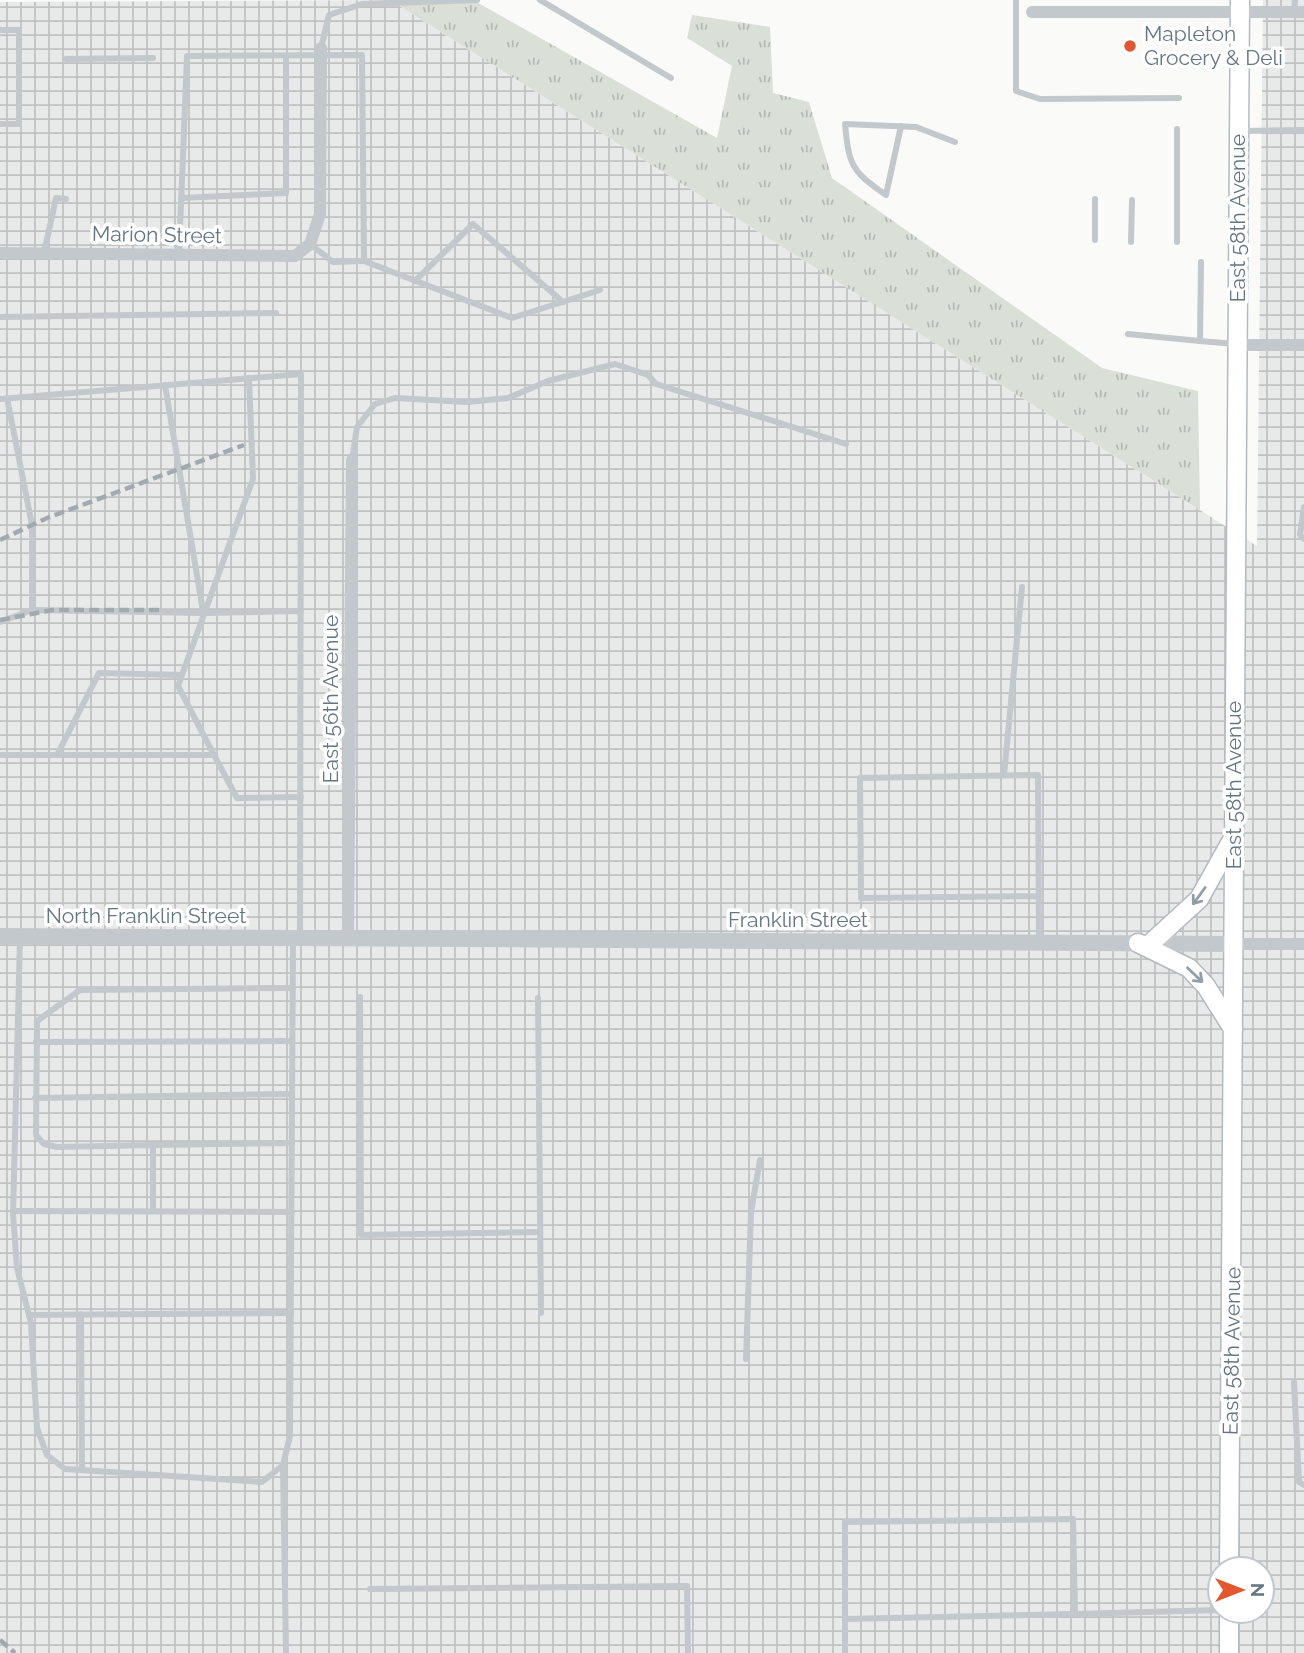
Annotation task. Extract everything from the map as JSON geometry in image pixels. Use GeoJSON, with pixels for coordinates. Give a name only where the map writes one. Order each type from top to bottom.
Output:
{"type":"FeatureCollection","features":[{"type":"Feature","properties":{"kind":"main road","name":"East 58th Avenue"},"geometry":{"type":"LineString","coordinates":[[1229,1555],[1240,6]]}},
{"type":"Feature","properties":{"kind":"main road"},"geometry":{"type":"LineString","coordinates":[[1233,1029],[1206,986],[1189,968],[1144,943],[1199,900],[1234,837]]}},
{"type":"Feature","properties":{"kind":"main road"},"geometry":{"type":"LineString","coordinates":[[1229,1625],[1229,1653]]}},
{"type":"Feature","properties":{"kind":"street"},"geometry":{"type":"LineString","coordinates":[[1032,12],[1061,6],[1298,8]]}},
{"type":"Feature","properties":{"kind":"street"},"geometry":{"type":"LineString","coordinates":[[310,244],[320,214],[321,52]]}},
{"type":"Feature","properties":{"kind":"street","name":"Marion Street"},"geometry":{"type":"LineString","coordinates":[[0,253],[295,256],[310,244]]}},
{"type":"Feature","properties":{"kind":"street"},"geometry":{"type":"LineString","coordinates":[[1237,345],[1304,345]]}},
{"type":"Feature","properties":{"kind":"street","name":"East 56th Avenue"},"geometry":{"type":"LineString","coordinates":[[348,938],[352,460]]}},
{"type":"Feature","properties":{"kind":"street","name":"North Franklin Street"},"geometry":{"type":"LineString","coordinates":[[0,936],[296,938]]}},
{"type":"Feature","properties":{"kind":"street","name":"Franklin Street"},"geometry":{"type":"LineString","coordinates":[[296,938],[1304,944]]}},
{"type":"Feature","properties":{"kind":"lane"},"geometry":{"type":"LineString","coordinates":[[321,52],[329,15],[362,4],[477,0]]}},
{"type":"Feature","properties":{"kind":"lane"},"geometry":{"type":"LineString","coordinates":[[540,0],[670,78]]}},
{"type":"Feature","properties":{"kind":"lane"},"geometry":{"type":"LineString","coordinates":[[1016,0],[1016,91],[1040,99],[1179,98]]}},
{"type":"Feature","properties":{"kind":"lane"},"geometry":{"type":"LineString","coordinates":[[1016,13],[1032,12]]}},
{"type":"Feature","properties":{"kind":"lane"},"geometry":{"type":"LineString","coordinates":[[0,30],[19,30],[19,124],[0,124]]}},
{"type":"Feature","properties":{"kind":"lane"},"geometry":{"type":"LineString","coordinates":[[179,254],[187,56],[286,57],[321,52],[362,55],[364,261]]}},
{"type":"Feature","properties":{"kind":"lane"},"geometry":{"type":"LineString","coordinates":[[181,198],[286,193],[286,57]]}},
{"type":"Feature","properties":{"kind":"lane"},"geometry":{"type":"LineString","coordinates":[[66,59],[153,58]]}},
{"type":"Feature","properties":{"kind":"lane"},"geometry":{"type":"LineString","coordinates":[[901,127],[886,195],[868,183],[848,162],[845,124],[916,127],[955,142]]}},
{"type":"Feature","properties":{"kind":"lane"},"geometry":{"type":"LineString","coordinates":[[1177,129],[1177,242]]}},
{"type":"Feature","properties":{"kind":"lane"},"geometry":{"type":"LineString","coordinates":[[1239,131],[1304,131]]}},
{"type":"Feature","properties":{"kind":"lane"},"geometry":{"type":"LineString","coordinates":[[44,253],[56,198],[66,199]]}},
{"type":"Feature","properties":{"kind":"lane"},"geometry":{"type":"LineString","coordinates":[[1095,199],[1095,240]]}},
{"type":"Feature","properties":{"kind":"lane"},"geometry":{"type":"LineString","coordinates":[[1131,242],[1132,200]]}},
{"type":"Feature","properties":{"kind":"lane"},"geometry":{"type":"LineString","coordinates":[[415,281],[473,224],[563,302]]}},
{"type":"Feature","properties":{"kind":"lane"},"geometry":{"type":"LineString","coordinates":[[310,244],[333,262],[364,261],[512,318],[600,290]]}},
{"type":"Feature","properties":{"kind":"lane"},"geometry":{"type":"LineString","coordinates":[[1200,341],[1201,262]]}},
{"type":"Feature","properties":{"kind":"lane"},"geometry":{"type":"LineString","coordinates":[[0,317],[276,313]]}},
{"type":"Feature","properties":{"kind":"lane"},"geometry":{"type":"LineString","coordinates":[[1128,334],[1237,345]]}},
{"type":"Feature","properties":{"kind":"lane"},"geometry":{"type":"LineString","coordinates":[[352,460],[357,427],[375,404],[395,398],[467,402],[508,398],[548,382],[615,364],[648,375],[656,384],[846,444]]}},
{"type":"Feature","properties":{"kind":"lane"},"geometry":{"type":"LineString","coordinates":[[32,610],[32,525],[3,399],[301,374],[301,797],[292,1041],[290,1436],[283,1465],[286,1653]]}},
{"type":"Feature","properties":{"kind":"lane"},"geometry":{"type":"LineString","coordinates":[[249,378],[253,478],[178,686],[237,798],[301,797]]}},
{"type":"Feature","properties":{"kind":"lane"},"geometry":{"type":"LineString","coordinates":[[165,385],[203,613]]}},
{"type":"Feature","properties":{"kind":"lane"},"geometry":{"type":"LineString","coordinates":[[1304,507],[1300,535],[1304,539]]}},
{"type":"Feature","properties":{"kind":"lane"},"geometry":{"type":"LineString","coordinates":[[1004,775],[1022,587]]}},
{"type":"Feature","properties":{"kind":"lane"},"geometry":{"type":"LineString","coordinates":[[0,622],[32,610],[203,613],[301,611]]}},
{"type":"Feature","properties":{"kind":"lane"},"geometry":{"type":"LineString","coordinates":[[57,755],[99,673],[182,675]]}},
{"type":"Feature","properties":{"kind":"lane"},"geometry":{"type":"LineString","coordinates":[[0,755],[214,755]]}},
{"type":"Feature","properties":{"kind":"lane"},"geometry":{"type":"LineString","coordinates":[[1039,897],[861,898],[860,778],[1038,775],[1039,897],[1039,942]]}},
{"type":"Feature","properties":{"kind":"lane"},"geometry":{"type":"LineString","coordinates":[[20,937],[13,1211],[17,1268],[29,1315],[37,1428],[47,1455],[65,1469],[262,1482],[283,1465]]}},
{"type":"Feature","properties":{"kind":"lane"},"geometry":{"type":"LineString","coordinates":[[292,1143],[44,1144],[36,1135],[36,1042],[37,1021],[80,990],[293,988]]}},
{"type":"Feature","properties":{"kind":"lane"},"geometry":{"type":"LineString","coordinates":[[360,997],[361,1235],[540,1232]]}},
{"type":"Feature","properties":{"kind":"lane"},"geometry":{"type":"LineString","coordinates":[[538,998],[541,1313]]}},
{"type":"Feature","properties":{"kind":"lane"},"geometry":{"type":"LineString","coordinates":[[36,1042],[292,1041]]}},
{"type":"Feature","properties":{"kind":"lane"},"geometry":{"type":"LineString","coordinates":[[36,1098],[292,1094]]}},
{"type":"Feature","properties":{"kind":"lane"},"geometry":{"type":"LineString","coordinates":[[153,1145],[153,1211]]}},
{"type":"Feature","properties":{"kind":"lane"},"geometry":{"type":"LineString","coordinates":[[746,1359],[751,1212],[760,1160]]}},
{"type":"Feature","properties":{"kind":"lane"},"geometry":{"type":"LineString","coordinates":[[13,1211],[292,1212]]}},
{"type":"Feature","properties":{"kind":"lane"},"geometry":{"type":"LineString","coordinates":[[29,1315],[291,1313]]}},
{"type":"Feature","properties":{"kind":"lane"},"geometry":{"type":"LineString","coordinates":[[81,1314],[82,1470]]}},
{"type":"Feature","properties":{"kind":"lane"},"geometry":{"type":"LineString","coordinates":[[1294,1382],[1299,1482],[1304,1485]]}},
{"type":"Feature","properties":{"kind":"lane"},"geometry":{"type":"LineString","coordinates":[[845,1653],[845,1522],[1073,1519],[1074,1614]]}},
{"type":"Feature","properties":{"kind":"lane"},"geometry":{"type":"LineString","coordinates":[[370,1589],[687,1586],[688,1653]]}},
{"type":"Feature","properties":{"kind":"lane"},"geometry":{"type":"LineString","coordinates":[[845,1619],[1206,1611]]}},
{"type":"Feature","properties":{"kind":"shaded area"},"geometry":{"type":"Polygon","coordinates":[[[390,0],[1257,546],[1263,0],[1304,0],[1304,1653],[0,1653],[0,2],[390,0]]]}},
{"type":"Feature","properties":{"kind":"green space"},"geometry":{"type":"Polygon","coordinates":[[[390,0],[473,0],[717,138],[732,66],[687,38],[692,15],[770,27],[773,93],[809,102],[832,178],[1102,368],[1198,391],[1200,510],[390,0]]]}},
{"type":"Feature","properties":{"kind":"railway"},"geometry":{"type":"LineString","coordinates":[[0,540],[47,518],[244,445]]}},
{"type":"Feature","properties":{"kind":"railway"},"geometry":{"type":"LineString","coordinates":[[0,620],[52,610],[163,610]]}},
{"type":"Feature","properties":{"kind":"railway"},"geometry":{"type":"LineString","coordinates":[[0,1640],[15,1653]]}},
{"type":"Feature","properties":{"kind":"place","name":"Mapleton Grocery & Deli"},"geometry":{"type":"Point","coordinates":[1130,46]}}]}
